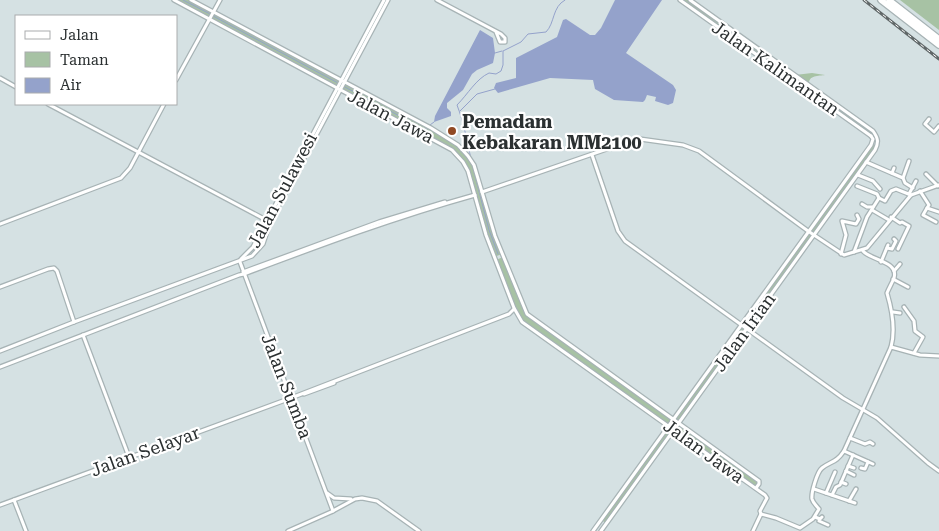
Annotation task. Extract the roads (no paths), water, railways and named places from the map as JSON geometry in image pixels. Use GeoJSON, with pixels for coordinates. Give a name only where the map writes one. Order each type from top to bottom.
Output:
{"type":"FeatureCollection","features":[{"type":"Feature","properties":{"kind":"highway"},"geometry":{"type":"LineString","coordinates":[[881,0],[939,45]]}},
{"type":"Feature","properties":{"kind":"highway"},"geometry":{"type":"LineString","coordinates":[[888,0],[939,39]]}},
{"type":"Feature","properties":{"kind":"highway"},"geometry":{"type":"LineString","coordinates":[[893,0],[939,39]]}},
{"type":"Feature","properties":{"kind":"street","name":"Jalan Jawa"},"geometry":{"type":"LineString","coordinates":[[174,0],[212,15],[452,140],[463,150],[476,171],[495,236],[527,314],[759,481],[756,488],[519,318],[486,235],[465,166],[456,154],[426,135],[212,15],[191,0]]}},
{"type":"Feature","properties":{"kind":"street"},"geometry":{"type":"LineString","coordinates":[[178,76],[220,0]]}},
{"type":"Feature","properties":{"kind":"street","name":"Jalan Sulawesi"},"geometry":{"type":"LineString","coordinates":[[342,82],[384,0]]}},
{"type":"Feature","properties":{"kind":"street","name":"Jalan Sulawesi"},"geometry":{"type":"LineString","coordinates":[[238,262],[248,254],[268,221],[339,87],[388,0]]}},
{"type":"Feature","properties":{"kind":"street"},"geometry":{"type":"LineString","coordinates":[[437,0],[496,32]]}},
{"type":"Feature","properties":{"kind":"street","name":"Jalan Kalimantan"},"geometry":{"type":"LineString","coordinates":[[680,0],[871,136]]}},
{"type":"Feature","properties":{"kind":"street","name":"Jalan Kalimantan"},"geometry":{"type":"LineString","coordinates":[[690,0],[873,131]]}},
{"type":"Feature","properties":{"kind":"street"},"geometry":{"type":"LineString","coordinates":[[756,55],[760,50]]}},
{"type":"Feature","properties":{"kind":"street"},"geometry":{"type":"LineString","coordinates":[[0,78],[15,86]]}},
{"type":"Feature","properties":{"kind":"street"},"geometry":{"type":"LineString","coordinates":[[50,105],[268,221]]}},
{"type":"Feature","properties":{"kind":"street"},"geometry":{"type":"LineString","coordinates":[[0,224],[125,175],[163,105]]}},
{"type":"Feature","properties":{"kind":"street"},"geometry":{"type":"LineString","coordinates":[[929,119],[924,124],[926,126],[935,132],[939,126]]}},
{"type":"Feature","properties":{"kind":"street"},"geometry":{"type":"LineString","coordinates":[[426,135],[430,128]]}},
{"type":"Feature","properties":{"kind":"street"},"geometry":{"type":"LineString","coordinates":[[873,131],[878,139],[877,147],[874,144],[872,145],[873,139],[871,136],[874,136],[873,131]]}},
{"type":"Feature","properties":{"kind":"street"},"geometry":{"type":"LineString","coordinates":[[482,192],[636,139],[693,148],[841,254],[862,250],[870,244],[910,195],[916,182]]}},
{"type":"Feature","properties":{"kind":"street"},"geometry":{"type":"LineString","coordinates":[[447,147],[452,140]]}},
{"type":"Feature","properties":{"kind":"street","name":"Jalan Irian"},"geometry":{"type":"LineString","coordinates":[[593,531],[872,145]]}},
{"type":"Feature","properties":{"kind":"street","name":"Jalan Irian"},"geometry":{"type":"LineString","coordinates":[[601,531],[877,147]]}},
{"type":"Feature","properties":{"kind":"street"},"geometry":{"type":"LineString","coordinates":[[592,155],[613,218],[622,238],[843,398],[877,418],[939,471]]}},
{"type":"Feature","properties":{"kind":"street"},"geometry":{"type":"LineString","coordinates":[[903,178],[908,161]]}},
{"type":"Feature","properties":{"kind":"street"},"geometry":{"type":"LineString","coordinates":[[866,162],[903,178],[905,183],[913,188]]}},
{"type":"Feature","properties":{"kind":"street"},"geometry":{"type":"LineString","coordinates":[[892,173],[894,168]]}},
{"type":"Feature","properties":{"kind":"street"},"geometry":{"type":"LineString","coordinates":[[858,174],[873,181],[880,189]]}},
{"type":"Feature","properties":{"kind":"street"},"geometry":{"type":"LineString","coordinates":[[926,174],[939,185]]}},
{"type":"Feature","properties":{"kind":"street"},"geometry":{"type":"LineString","coordinates":[[857,186],[877,194],[879,198],[885,201],[890,193],[896,189],[910,195],[939,185]]}},
{"type":"Feature","properties":{"kind":"street"},"geometry":{"type":"LineString","coordinates":[[920,191],[929,205],[924,215],[936,222]]}},
{"type":"Feature","properties":{"kind":"street"},"geometry":{"type":"LineString","coordinates":[[0,367],[336,238],[420,208],[475,195]]}},
{"type":"Feature","properties":{"kind":"street"},"geometry":{"type":"LineString","coordinates":[[853,253],[867,217],[879,198]]}},
{"type":"Feature","properties":{"kind":"street"},"geometry":{"type":"LineString","coordinates":[[862,204],[873,208],[890,219],[909,226],[898,249]]}},
{"type":"Feature","properties":{"kind":"street"},"geometry":{"type":"LineString","coordinates":[[928,208],[939,212]]}},
{"type":"Feature","properties":{"kind":"street"},"geometry":{"type":"LineString","coordinates":[[841,254],[846,235],[842,221],[856,224],[859,219],[857,215]]}},
{"type":"Feature","properties":{"kind":"street","name":"Jalan Sulawesi"},"geometry":{"type":"LineString","coordinates":[[238,262],[257,252],[263,244],[268,221]]}},
{"type":"Feature","properties":{"kind":"street"},"geometry":{"type":"LineString","coordinates":[[881,262],[888,247],[892,249],[896,241],[894,239]]}},
{"type":"Feature","properties":{"kind":"street"},"geometry":{"type":"LineString","coordinates":[[256,241],[258,244],[263,244]]}},
{"type":"Feature","properties":{"kind":"street"},"geometry":{"type":"LineString","coordinates":[[862,250],[866,255],[890,266],[894,271]]}},
{"type":"Feature","properties":{"kind":"street"},"geometry":{"type":"LineString","coordinates":[[0,351],[238,262]]}},
{"type":"Feature","properties":{"kind":"street","name":"Jalan Sumba"},"geometry":{"type":"LineString","coordinates":[[238,262],[244,273],[333,511]]}},
{"type":"Feature","properties":{"kind":"street"},"geometry":{"type":"LineString","coordinates":[[761,514],[776,518],[797,529],[815,517],[819,508],[812,499],[820,471],[839,459],[844,451],[891,347],[893,339],[892,303],[887,293],[894,271],[900,264]]}},
{"type":"Feature","properties":{"kind":"street"},"geometry":{"type":"LineString","coordinates":[[0,287],[54,268],[57,271],[74,322]]}},
{"type":"Feature","properties":{"kind":"street"},"geometry":{"type":"LineString","coordinates":[[893,279],[908,287]]}},
{"type":"Feature","properties":{"kind":"street"},"geometry":{"type":"LineString","coordinates":[[904,307],[914,321],[915,332],[922,337],[914,353]]}},
{"type":"Feature","properties":{"kind":"street","name":"Jalan Selayar"},"geometry":{"type":"LineString","coordinates":[[0,505],[482,326],[511,314],[514,308]]}},
{"type":"Feature","properties":{"kind":"street"},"geometry":{"type":"LineString","coordinates":[[892,312],[900,313]]}},
{"type":"Feature","properties":{"kind":"street","name":"Jalan Selayar"},"geometry":{"type":"LineString","coordinates":[[502,318],[511,316],[519,318]]}},
{"type":"Feature","properties":{"kind":"street"},"geometry":{"type":"LineString","coordinates":[[83,335],[129,457]]}},
{"type":"Feature","properties":{"kind":"street"},"geometry":{"type":"LineString","coordinates":[[891,347],[897,346],[914,353],[939,356]]}},
{"type":"Feature","properties":{"kind":"street"},"geometry":{"type":"LineString","coordinates":[[609,382],[614,377]]}},
{"type":"Feature","properties":{"kind":"street"},"geometry":{"type":"LineString","coordinates":[[850,438],[864,444],[871,443],[869,435]]}},
{"type":"Feature","properties":{"kind":"street"},"geometry":{"type":"LineString","coordinates":[[844,451],[873,464]]}},
{"type":"Feature","properties":{"kind":"street"},"geometry":{"type":"LineString","coordinates":[[832,495],[841,482],[853,455]]}},
{"type":"Feature","properties":{"kind":"street"},"geometry":{"type":"LineString","coordinates":[[861,468],[865,470],[868,462]]}},
{"type":"Feature","properties":{"kind":"street"},"geometry":{"type":"LineString","coordinates":[[848,466],[854,468]]}},
{"type":"Feature","properties":{"kind":"street"},"geometry":{"type":"LineString","coordinates":[[826,493],[834,472]]}},
{"type":"Feature","properties":{"kind":"street"},"geometry":{"type":"LineString","coordinates":[[846,472],[854,475]]}},
{"type":"Feature","properties":{"kind":"street"},"geometry":{"type":"LineString","coordinates":[[841,482],[846,484]]}},
{"type":"Feature","properties":{"kind":"street"},"geometry":{"type":"LineString","coordinates":[[753,531],[766,497],[756,488]]}},
{"type":"Feature","properties":{"kind":"street"},"geometry":{"type":"LineString","coordinates":[[814,489],[855,503]]}},
{"type":"Feature","properties":{"kind":"street"},"geometry":{"type":"LineString","coordinates":[[849,501],[856,489]]}},
{"type":"Feature","properties":{"kind":"street"},"geometry":{"type":"LineString","coordinates":[[326,493],[338,499],[374,499],[418,531]]}},
{"type":"Feature","properties":{"kind":"street"},"geometry":{"type":"LineString","coordinates":[[288,531],[333,511],[354,499]]}},
{"type":"Feature","properties":{"kind":"street"},"geometry":{"type":"LineString","coordinates":[[14,500],[26,531]]}},
{"type":"Feature","properties":{"kind":"street"},"geometry":{"type":"LineString","coordinates":[[815,517],[828,525]]}},
{"type":"Feature","properties":{"kind":"street"},"geometry":{"type":"LineString","coordinates":[[601,520],[606,524]]}},
{"type":"Feature","properties":{"kind":"water"},"geometry":{"type":"Polygon","coordinates":[[[615,0],[662,0],[626,53],[673,85],[676,90],[673,103],[668,105],[655,101],[656,97],[647,95],[643,102],[614,100],[595,89],[593,80],[550,78],[498,93],[494,88],[496,83],[516,78],[516,58],[557,37],[563,20],[566,19],[590,35],[595,35],[601,28],[615,0]]]}},
{"type":"Feature","properties":{"kind":"water"},"geometry":{"type":"Polygon","coordinates":[[[480,30],[493,38],[495,53],[493,63],[472,74],[463,90],[447,103],[451,116],[434,122],[435,116],[480,30]]]}},
{"type":"Feature","properties":{"kind":"waterway"},"geometry":{"type":"LineString","coordinates":[[183,0],[210,14]]}},
{"type":"Feature","properties":{"kind":"waterway"},"geometry":{"type":"LineString","coordinates":[[471,159],[457,105],[484,76],[501,71],[503,51],[521,42],[528,34],[546,32],[558,7],[565,0]]}},
{"type":"Feature","properties":{"kind":"waterway"},"geometry":{"type":"LineString","coordinates":[[213,16],[338,83]]}},
{"type":"Feature","properties":{"kind":"waterway"},"geometry":{"type":"LineString","coordinates":[[495,53],[502,51]]}},
{"type":"Feature","properties":{"kind":"waterway"},"geometry":{"type":"LineString","coordinates":[[343,86],[427,129]]}},
{"type":"Feature","properties":{"kind":"waterway"},"geometry":{"type":"LineString","coordinates":[[460,111],[477,94],[495,89]]}},
{"type":"Feature","properties":{"kind":"waterway"},"geometry":{"type":"LineString","coordinates":[[430,125],[434,122]]}},
{"type":"Feature","properties":{"kind":"waterway"},"geometry":{"type":"LineString","coordinates":[[473,168],[489,230],[498,254]]}},
{"type":"Feature","properties":{"kind":"railway"},"geometry":{"type":"LineString","coordinates":[[864,0],[939,59]]}},
{"type":"Feature","properties":{"kind":"place","name":"Pemadam Kebakaran MM2100"},"geometry":{"type":"Point","coordinates":[452,131]}}]}
